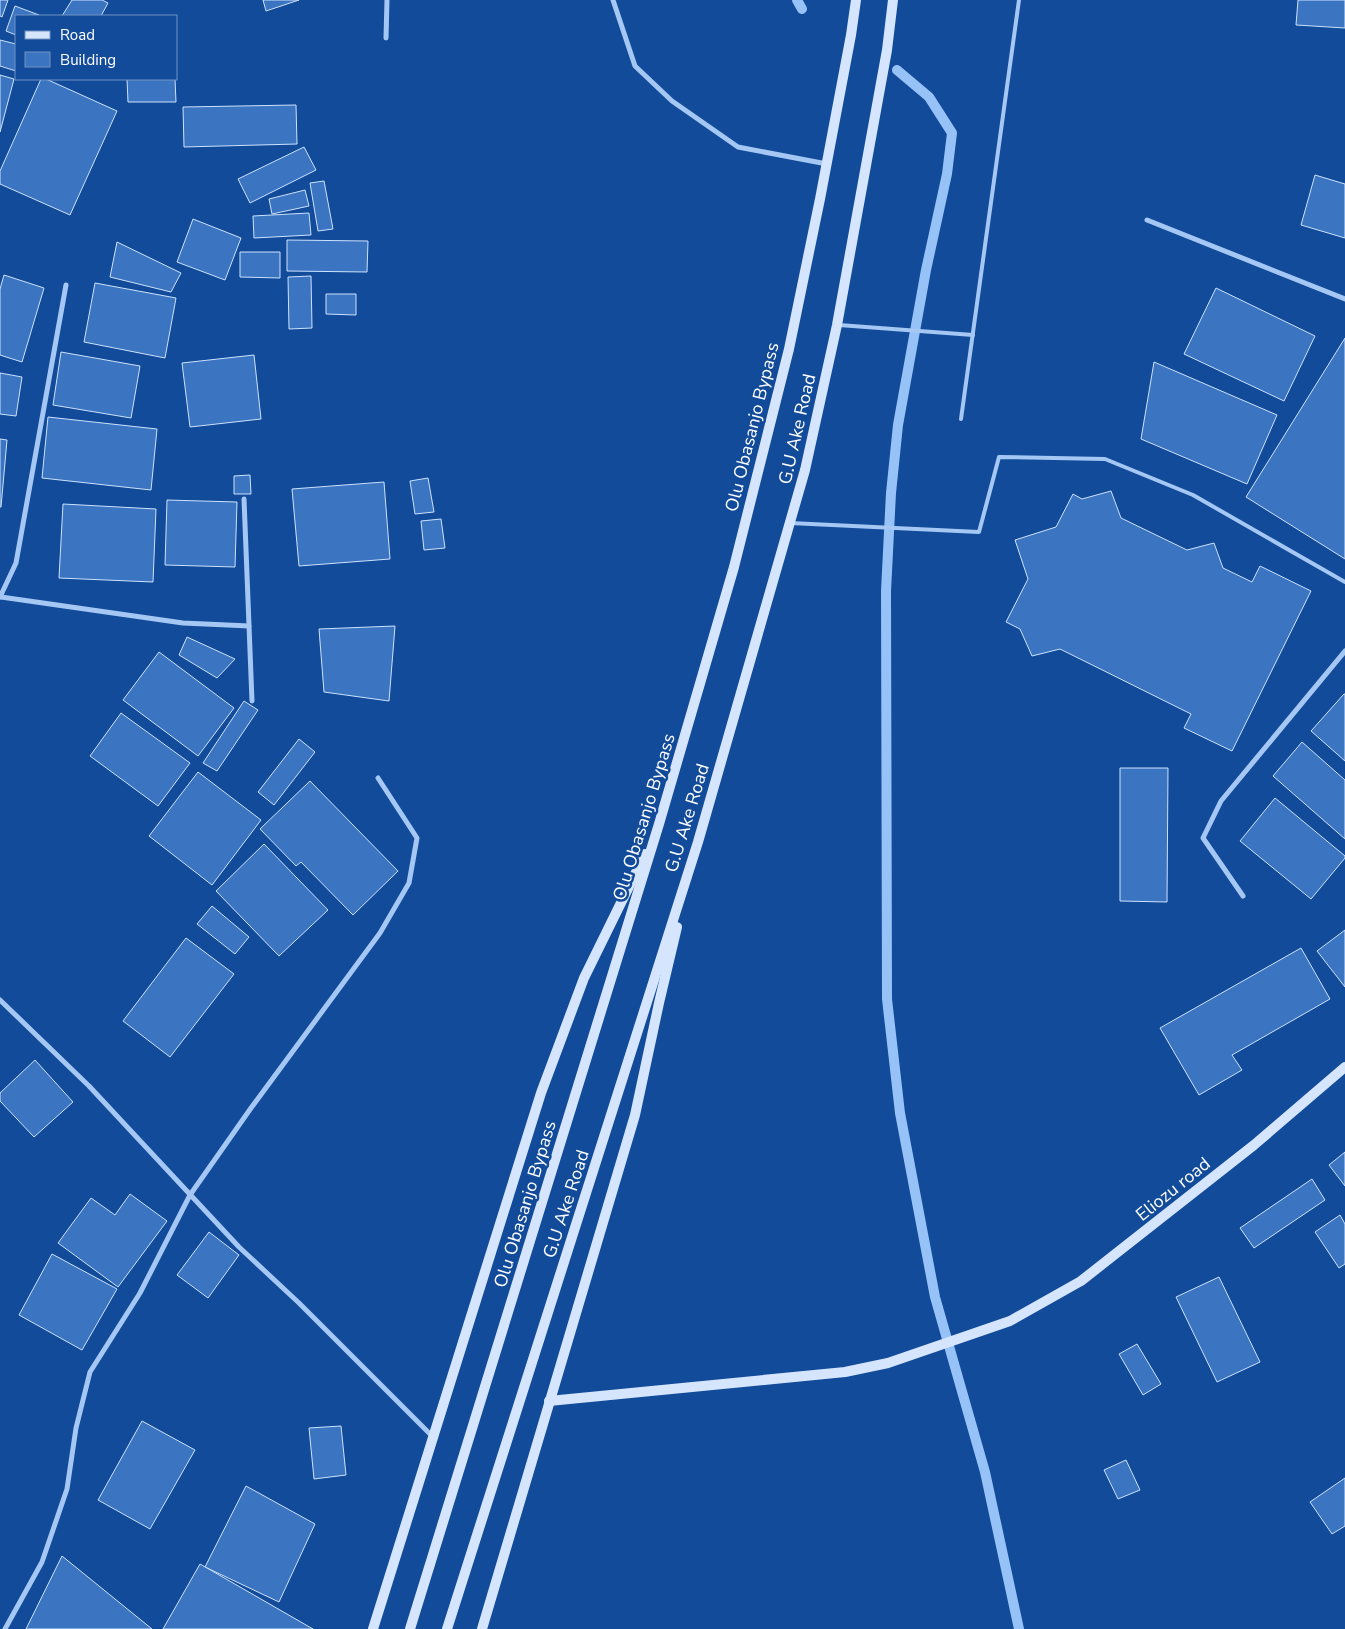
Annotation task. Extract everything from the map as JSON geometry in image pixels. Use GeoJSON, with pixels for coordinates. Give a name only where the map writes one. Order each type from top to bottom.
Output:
{"type":"FeatureCollection","features":[{"type":"Feature","properties":{"kind":"main road","name":"Olu Obasanjo Bypass"},"geometry":{"type":"LineString","coordinates":[[410,1629],[659,824],[734,567],[789,349],[827,164],[856,0]]}},
{"type":"Feature","properties":{"kind":"main road","name":"G.U Ake Road"},"geometry":{"type":"LineString","coordinates":[[447,1629],[698,842],[805,470],[837,325],[887,50],[893,0]]}},
{"type":"Feature","properties":{"kind":"main road"},"geometry":{"type":"LineString","coordinates":[[373,1629],[541,1093],[584,978],[659,824]]}},
{"type":"Feature","properties":{"kind":"main road"},"geometry":{"type":"LineString","coordinates":[[482,1629],[635,1115],[659,1003],[698,842]]}},
{"type":"Feature","properties":{"kind":"main road","name":"Eliozu road"},"geometry":{"type":"LineString","coordinates":[[549,1401],[845,1372],[888,1363],[1010,1321],[1089,1275],[1254,1145],[1345,1067]]}},
{"type":"Feature","properties":{"kind":"street"},"geometry":{"type":"LineString","coordinates":[[386,38],[387,0]]}},
{"type":"Feature","properties":{"kind":"street"},"geometry":{"type":"LineString","coordinates":[[614,0],[635,66],[672,101],[738,147],[827,164]]}},
{"type":"Feature","properties":{"kind":"street"},"geometry":{"type":"LineString","coordinates":[[1147,220],[1345,300]]}},
{"type":"Feature","properties":{"kind":"street"},"geometry":{"type":"LineString","coordinates":[[66,285],[16,563],[0,597],[183,623],[250,626]]}},
{"type":"Feature","properties":{"kind":"street"},"geometry":{"type":"LineString","coordinates":[[244,499],[252,701]]}},
{"type":"Feature","properties":{"kind":"street"},"geometry":{"type":"LineString","coordinates":[[1243,896],[1203,838],[1221,802],[1345,651]]}},
{"type":"Feature","properties":{"kind":"street"},"geometry":{"type":"LineString","coordinates":[[5,1629],[42,1562],[67,1489],[76,1428],[90,1372],[140,1293],[190,1196],[251,1108],[380,933],[409,883],[417,838],[378,778]]}},
{"type":"Feature","properties":{"kind":"street"},"geometry":{"type":"LineString","coordinates":[[0,1000],[88,1086],[239,1247],[299,1303],[433,1437]]}},
{"type":"Feature","properties":{"kind":"lane"},"geometry":{"type":"LineString","coordinates":[[961,419],[1018,0]]}},
{"type":"Feature","properties":{"kind":"lane"},"geometry":{"type":"LineString","coordinates":[[837,325],[973,335]]}},
{"type":"Feature","properties":{"kind":"lane"},"geometry":{"type":"LineString","coordinates":[[790,523],[979,532],[999,457],[1105,459],[1193,495],[1345,582]]}},
{"type":"Feature","properties":{"kind":"building"},"geometry":{"type":"Polygon","coordinates":[[[0,0],[8,0],[2,17],[0,16],[0,0]]]}},
{"type":"Feature","properties":{"kind":"building"},"geometry":{"type":"Polygon","coordinates":[[[72,0],[102,0],[108,3],[102,15],[63,15],[72,0]]]}},
{"type":"Feature","properties":{"kind":"building"},"geometry":{"type":"Polygon","coordinates":[[[263,0],[299,0],[266,11],[263,0]]]}},
{"type":"Feature","properties":{"kind":"building"},"geometry":{"type":"Polygon","coordinates":[[[1298,0],[1345,0],[1345,28],[1296,25],[1298,0]]]}},
{"type":"Feature","properties":{"kind":"building"},"geometry":{"type":"Polygon","coordinates":[[[15,6],[39,15],[15,15],[15,35],[6,31],[15,6]]]}},
{"type":"Feature","properties":{"kind":"building"},"geometry":{"type":"Polygon","coordinates":[[[0,40],[15,44],[15,71],[0,66],[0,40]]]}},
{"type":"Feature","properties":{"kind":"building"},"geometry":{"type":"Polygon","coordinates":[[[0,75],[14,79],[0,132],[0,75]]]}},
{"type":"Feature","properties":{"kind":"building"},"geometry":{"type":"Polygon","coordinates":[[[41,80],[48,80],[117,111],[70,215],[0,184],[0,171],[41,80]]]}},
{"type":"Feature","properties":{"kind":"building"},"geometry":{"type":"Polygon","coordinates":[[[127,80],[175,80],[176,102],[128,102],[127,80]]]}},
{"type":"Feature","properties":{"kind":"building"},"geometry":{"type":"Polygon","coordinates":[[[296,105],[297,144],[184,147],[183,107],[296,105]]]}},
{"type":"Feature","properties":{"kind":"building"},"geometry":{"type":"Polygon","coordinates":[[[304,147],[316,170],[250,203],[238,179],[304,147]]]}},
{"type":"Feature","properties":{"kind":"building"},"geometry":{"type":"Polygon","coordinates":[[[1315,175],[1345,184],[1345,238],[1301,225],[1315,175]]]}},
{"type":"Feature","properties":{"kind":"building"},"geometry":{"type":"Polygon","coordinates":[[[324,181],[333,229],[318,231],[310,183],[324,181]]]}},
{"type":"Feature","properties":{"kind":"building"},"geometry":{"type":"Polygon","coordinates":[[[305,190],[309,206],[272,214],[269,199],[305,190]]]}},
{"type":"Feature","properties":{"kind":"building"},"geometry":{"type":"Polygon","coordinates":[[[309,213],[311,235],[254,238],[253,216],[309,213]]]}},
{"type":"Feature","properties":{"kind":"building"},"geometry":{"type":"Polygon","coordinates":[[[193,219],[241,238],[225,280],[177,262],[193,219]]]}},
{"type":"Feature","properties":{"kind":"building"},"geometry":{"type":"Polygon","coordinates":[[[287,240],[368,241],[367,272],[287,271],[287,240]]]}},
{"type":"Feature","properties":{"kind":"building"},"geometry":{"type":"Polygon","coordinates":[[[117,242],[181,273],[171,292],[110,277],[117,242]]]}},
{"type":"Feature","properties":{"kind":"building"},"geometry":{"type":"Polygon","coordinates":[[[240,252],[280,252],[280,278],[240,277],[240,252]]]}},
{"type":"Feature","properties":{"kind":"building"},"geometry":{"type":"Polygon","coordinates":[[[4,275],[44,288],[22,362],[0,355],[0,289],[4,275]]]}},
{"type":"Feature","properties":{"kind":"building"},"geometry":{"type":"Polygon","coordinates":[[[311,276],[312,328],[289,329],[288,277],[311,276]]]}},
{"type":"Feature","properties":{"kind":"building"},"geometry":{"type":"Polygon","coordinates":[[[95,283],[176,298],[165,358],[84,342],[95,283]]]}},
{"type":"Feature","properties":{"kind":"building"},"geometry":{"type":"Polygon","coordinates":[[[1216,288],[1315,336],[1284,401],[1184,354],[1216,288]]]}},
{"type":"Feature","properties":{"kind":"building"},"geometry":{"type":"Polygon","coordinates":[[[326,294],[356,294],[356,315],[326,314],[326,294]]]}},
{"type":"Feature","properties":{"kind":"building"},"geometry":{"type":"Polygon","coordinates":[[[1345,338],[1345,559],[1246,497],[1345,338]]]}},
{"type":"Feature","properties":{"kind":"building"},"geometry":{"type":"Polygon","coordinates":[[[61,352],[140,366],[131,418],[53,405],[61,352]]]}},
{"type":"Feature","properties":{"kind":"building"},"geometry":{"type":"Polygon","coordinates":[[[254,355],[261,419],[190,427],[182,363],[254,355]]]}},
{"type":"Feature","properties":{"kind":"building"},"geometry":{"type":"Polygon","coordinates":[[[1154,362],[1277,415],[1247,484],[1141,439],[1154,362]]]}},
{"type":"Feature","properties":{"kind":"building"},"geometry":{"type":"Polygon","coordinates":[[[0,373],[22,377],[16,416],[0,414],[0,373]]]}},
{"type":"Feature","properties":{"kind":"building"},"geometry":{"type":"Polygon","coordinates":[[[48,417],[157,429],[151,490],[42,478],[48,417]]]}},
{"type":"Feature","properties":{"kind":"building"},"geometry":{"type":"Polygon","coordinates":[[[0,439],[7,440],[1,507],[0,507],[0,439]]]}},
{"type":"Feature","properties":{"kind":"building"},"geometry":{"type":"Polygon","coordinates":[[[250,475],[251,494],[234,494],[234,476],[250,475]]]}},
{"type":"Feature","properties":{"kind":"building"},"geometry":{"type":"Polygon","coordinates":[[[428,478],[434,512],[415,514],[410,481],[428,478]]]}},
{"type":"Feature","properties":{"kind":"building"},"geometry":{"type":"Polygon","coordinates":[[[384,482],[390,559],[299,566],[292,489],[384,482]]]}},
{"type":"Feature","properties":{"kind":"building"},"geometry":{"type":"Polygon","coordinates":[[[1111,491],[1121,518],[1187,550],[1214,543],[1223,568],[1252,582],[1260,566],[1311,591],[1232,751],[1184,728],[1191,714],[1060,649],[1032,656],[1020,629],[1006,622],[1028,579],[1015,540],[1056,527],[1073,494],[1082,499],[1111,491]]]}},
{"type":"Feature","properties":{"kind":"building"},"geometry":{"type":"Polygon","coordinates":[[[167,500],[237,502],[235,567],[165,565],[167,500]]]}},
{"type":"Feature","properties":{"kind":"building"},"geometry":{"type":"Polygon","coordinates":[[[63,504],[156,509],[153,582],[59,578],[63,504]]]}},
{"type":"Feature","properties":{"kind":"building"},"geometry":{"type":"Polygon","coordinates":[[[441,519],[445,548],[424,550],[421,521],[441,519]]]}},
{"type":"Feature","properties":{"kind":"building"},"geometry":{"type":"Polygon","coordinates":[[[395,626],[389,701],[324,692],[319,629],[395,626]]]}},
{"type":"Feature","properties":{"kind":"building"},"geometry":{"type":"Polygon","coordinates":[[[187,637],[235,659],[217,678],[179,655],[187,637]]]}},
{"type":"Feature","properties":{"kind":"building"},"geometry":{"type":"Polygon","coordinates":[[[159,652],[234,708],[198,756],[123,700],[159,652]]]}},
{"type":"Feature","properties":{"kind":"building"},"geometry":{"type":"Polygon","coordinates":[[[1345,694],[1345,761],[1311,731],[1345,694]]]}},
{"type":"Feature","properties":{"kind":"building"},"geometry":{"type":"Polygon","coordinates":[[[244,701],[258,710],[217,771],[203,763],[244,701]]]}},
{"type":"Feature","properties":{"kind":"building"},"geometry":{"type":"Polygon","coordinates":[[[121,713],[190,763],[158,806],[90,756],[121,713]]]}},
{"type":"Feature","properties":{"kind":"building"},"geometry":{"type":"Polygon","coordinates":[[[299,739],[315,752],[274,805],[258,792],[299,739]]]}},
{"type":"Feature","properties":{"kind":"building"},"geometry":{"type":"Polygon","coordinates":[[[1302,742],[1345,780],[1345,839],[1273,776],[1302,742]]]}},
{"type":"Feature","properties":{"kind":"building"},"geometry":{"type":"Polygon","coordinates":[[[1120,768],[1168,768],[1167,902],[1120,901],[1120,768]]]}},
{"type":"Feature","properties":{"kind":"building"},"geometry":{"type":"Polygon","coordinates":[[[198,772],[261,820],[212,885],[149,836],[198,772]]]}},
{"type":"Feature","properties":{"kind":"building"},"geometry":{"type":"Polygon","coordinates":[[[310,781],[398,871],[353,915],[301,862],[296,866],[260,829],[310,781]]]}},
{"type":"Feature","properties":{"kind":"building"},"geometry":{"type":"Polygon","coordinates":[[[1275,798],[1345,856],[1311,899],[1240,841],[1275,798]]]}},
{"type":"Feature","properties":{"kind":"building"},"geometry":{"type":"Polygon","coordinates":[[[264,844],[328,910],[279,956],[216,891],[264,844]]]}},
{"type":"Feature","properties":{"kind":"building"},"geometry":{"type":"Polygon","coordinates":[[[212,906],[249,937],[235,954],[197,924],[212,906]]]}},
{"type":"Feature","properties":{"kind":"building"},"geometry":{"type":"Polygon","coordinates":[[[1345,930],[1345,987],[1317,951],[1345,930]]]}},
{"type":"Feature","properties":{"kind":"building"},"geometry":{"type":"Polygon","coordinates":[[[186,938],[234,974],[170,1057],[123,1021],[186,938]]]}},
{"type":"Feature","properties":{"kind":"building"},"geometry":{"type":"Polygon","coordinates":[[[1301,948],[1330,999],[1232,1055],[1242,1070],[1199,1095],[1160,1028],[1301,948]]]}},
{"type":"Feature","properties":{"kind":"building"},"geometry":{"type":"Polygon","coordinates":[[[35,1060],[73,1102],[34,1137],[0,1101],[0,1093],[35,1060]]]}},
{"type":"Feature","properties":{"kind":"building"},"geometry":{"type":"Polygon","coordinates":[[[1345,1152],[1345,1186],[1329,1165],[1345,1152]]]}},
{"type":"Feature","properties":{"kind":"building"},"geometry":{"type":"Polygon","coordinates":[[[1312,1179],[1325,1200],[1254,1248],[1240,1228],[1312,1179]]]}},
{"type":"Feature","properties":{"kind":"building"},"geometry":{"type":"Polygon","coordinates":[[[130,1194],[167,1221],[118,1287],[58,1243],[91,1198],[115,1215],[130,1194]]]}},
{"type":"Feature","properties":{"kind":"building"},"geometry":{"type":"Polygon","coordinates":[[[1340,1215],[1345,1224],[1345,1264],[1339,1268],[1315,1232],[1340,1215]]]}},
{"type":"Feature","properties":{"kind":"building"},"geometry":{"type":"Polygon","coordinates":[[[209,1232],[239,1255],[208,1298],[177,1275],[209,1232]]]}},
{"type":"Feature","properties":{"kind":"building"},"geometry":{"type":"Polygon","coordinates":[[[52,1254],[117,1289],[82,1350],[19,1315],[52,1254]]]}},
{"type":"Feature","properties":{"kind":"building"},"geometry":{"type":"Polygon","coordinates":[[[1219,1277],[1260,1362],[1217,1382],[1176,1297],[1219,1277]]]}},
{"type":"Feature","properties":{"kind":"building"},"geometry":{"type":"Polygon","coordinates":[[[1137,1344],[1161,1384],[1143,1395],[1119,1354],[1137,1344]]]}},
{"type":"Feature","properties":{"kind":"building"},"geometry":{"type":"Polygon","coordinates":[[[142,1421],[195,1450],[150,1529],[98,1500],[142,1421]]]}},
{"type":"Feature","properties":{"kind":"building"},"geometry":{"type":"Polygon","coordinates":[[[341,1426],[346,1475],[314,1479],[309,1428],[341,1426]]]}},
{"type":"Feature","properties":{"kind":"building"},"geometry":{"type":"Polygon","coordinates":[[[1126,1460],[1140,1490],[1118,1499],[1104,1470],[1126,1460]]]}},
{"type":"Feature","properties":{"kind":"building"},"geometry":{"type":"Polygon","coordinates":[[[1345,1478],[1345,1526],[1332,1534],[1310,1502],[1345,1478]]]}},
{"type":"Feature","properties":{"kind":"building"},"geometry":{"type":"Polygon","coordinates":[[[246,1486],[315,1524],[279,1602],[205,1567],[246,1486]]]}},
{"type":"Feature","properties":{"kind":"building"},"geometry":{"type":"Polygon","coordinates":[[[62,1556],[152,1629],[26,1629],[62,1556]]]}},
{"type":"Feature","properties":{"kind":"building"},"geometry":{"type":"Polygon","coordinates":[[[200,1564],[313,1629],[163,1629],[200,1564]]]}},
{"type":"Feature","properties":{"kind":"waterway"},"geometry":{"type":"LineString","coordinates":[[797,0],[802,9]]}},
{"type":"Feature","properties":{"kind":"waterway"},"geometry":{"type":"LineString","coordinates":[[897,70],[929,97],[952,133],[947,174],[926,270],[898,425],[891,493],[886,591],[887,999],[900,1113],[935,1297],[985,1472],[1019,1629]]}}]}
